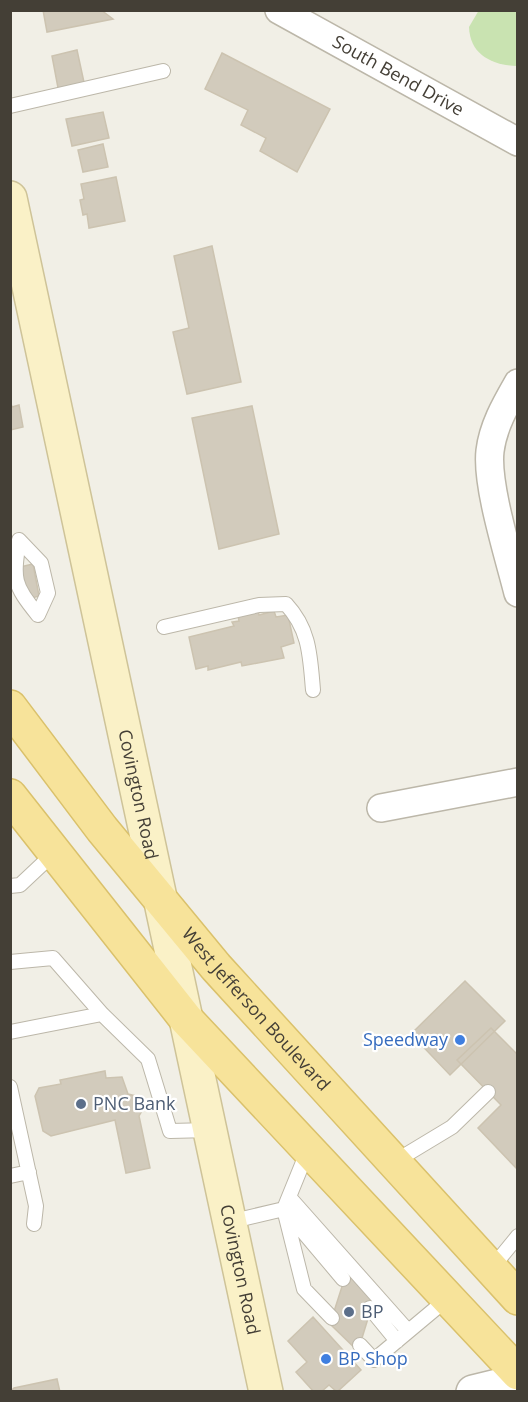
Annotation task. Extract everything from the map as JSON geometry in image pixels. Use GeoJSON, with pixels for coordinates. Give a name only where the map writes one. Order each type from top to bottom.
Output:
{"type":"FeatureCollection","features":[{"type":"Feature","properties":{"kind":"main road","name":"Covington Road"},"geometry":{"type":"LineString","coordinates":[[10,198],[20,287],[159,897],[266,1392]]}},
{"type":"Feature","properties":{"kind":"main road","name":"West Jefferson Boulevard"},"geometry":{"type":"LineString","coordinates":[[10,707],[102,829],[216,967],[518,1298]]}},
{"type":"Feature","properties":{"kind":"main road"},"geometry":{"type":"LineString","coordinates":[[10,796],[53,854],[186,1019],[518,1373]]}},
{"type":"Feature","properties":{"kind":"street","name":"South Bend Drive"},"geometry":{"type":"LineString","coordinates":[[279,10],[518,142]]}},
{"type":"Feature","properties":{"kind":"street"},"geometry":{"type":"LineString","coordinates":[[518,383],[499,416],[490,452],[492,483],[518,593]]}},
{"type":"Feature","properties":{"kind":"street"},"geometry":{"type":"LineString","coordinates":[[381,808],[518,782]]}},
{"type":"Feature","properties":{"kind":"street"},"geometry":{"type":"LineString","coordinates":[[473,1392],[518,1381]]}},
{"type":"Feature","properties":{"kind":"lane"},"geometry":{"type":"LineString","coordinates":[[10,106],[163,71]]}},
{"type":"Feature","properties":{"kind":"lane"},"geometry":{"type":"LineString","coordinates":[[19,540],[42,563],[48,592],[38,615],[18,590],[15,569],[19,540]]}},
{"type":"Feature","properties":{"kind":"lane"},"geometry":{"type":"LineString","coordinates":[[164,627],[259,605],[286,604],[300,620],[309,654],[313,690]]}},
{"type":"Feature","properties":{"kind":"lane"},"geometry":{"type":"LineString","coordinates":[[10,886],[20,885],[53,854]]}},
{"type":"Feature","properties":{"kind":"lane"},"geometry":{"type":"LineString","coordinates":[[10,962],[53,957],[102,1014],[148,1059],[170,1131],[210,1130]]}},
{"type":"Feature","properties":{"kind":"lane"},"geometry":{"type":"LineString","coordinates":[[10,1032],[102,1014]]}},
{"type":"Feature","properties":{"kind":"lane"},"geometry":{"type":"LineString","coordinates":[[10,1087],[36,1206],[34,1224]]}},
{"type":"Feature","properties":{"kind":"lane"},"geometry":{"type":"LineString","coordinates":[[393,1162],[452,1127],[488,1092]]}},
{"type":"Feature","properties":{"kind":"lane"},"geometry":{"type":"LineString","coordinates":[[308,1150],[287,1203],[304,1289],[333,1318]]}},
{"type":"Feature","properties":{"kind":"lane"},"geometry":{"type":"LineString","coordinates":[[10,1176],[29,1172]]}},
{"type":"Feature","properties":{"kind":"lane"},"geometry":{"type":"LineString","coordinates":[[229,1222],[287,1203]]}},
{"type":"Feature","properties":{"kind":"lane"},"geometry":{"type":"LineString","coordinates":[[287,1203],[343,1279]]}},
{"type":"Feature","properties":{"kind":"lane"},"geometry":{"type":"LineString","coordinates":[[287,1203],[408,1331]]}},
{"type":"Feature","properties":{"kind":"lane"},"geometry":{"type":"LineString","coordinates":[[491,1269],[518,1236]]}},
{"type":"Feature","properties":{"kind":"lane"},"geometry":{"type":"LineString","coordinates":[[360,1345],[374,1360],[447,1299]]}},
{"type":"Feature","properties":{"kind":"lane"},"geometry":{"type":"LineString","coordinates":[[370,1308],[397,1341]]}},
{"type":"Feature","properties":{"kind":"green space"},"geometry":{"type":"Polygon","coordinates":[[[479,10],[517,11],[517,66],[491,61],[473,45],[469,27],[479,10]]]}},
{"type":"Feature","properties":{"kind":"building"},"geometry":{"type":"Polygon","coordinates":[[[43,10],[101,10],[113,19],[47,32],[43,10]]]}},
{"type":"Feature","properties":{"kind":"building"},"geometry":{"type":"Polygon","coordinates":[[[77,50],[85,87],[59,93],[52,56],[77,50]]]}},
{"type":"Feature","properties":{"kind":"building"},"geometry":{"type":"Polygon","coordinates":[[[222,53],[330,109],[297,172],[260,151],[266,138],[241,125],[248,110],[205,89],[222,53]]]}},
{"type":"Feature","properties":{"kind":"building"},"geometry":{"type":"Polygon","coordinates":[[[103,112],[109,138],[72,146],[66,119],[103,112]]]}},
{"type":"Feature","properties":{"kind":"building"},"geometry":{"type":"Polygon","coordinates":[[[103,144],[108,167],[83,172],[78,150],[103,144]]]}},
{"type":"Feature","properties":{"kind":"building"},"geometry":{"type":"Polygon","coordinates":[[[116,177],[125,221],[89,228],[87,214],[83,215],[80,200],[84,199],[81,184],[116,177]]]}},
{"type":"Feature","properties":{"kind":"building"},"geometry":{"type":"Polygon","coordinates":[[[212,246],[241,382],[187,394],[173,332],[189,328],[174,256],[212,246]]]}},
{"type":"Feature","properties":{"kind":"building"},"geometry":{"type":"Polygon","coordinates":[[[10,400],[12,407],[19,405],[23,427],[10,430],[10,400]]]}},
{"type":"Feature","properties":{"kind":"building"},"geometry":{"type":"Polygon","coordinates":[[[252,406],[279,534],[219,549],[192,418],[252,406]]]}},
{"type":"Feature","properties":{"kind":"building"},"geometry":{"type":"Polygon","coordinates":[[[33,564],[39,596],[28,599],[20,567],[33,564]]]}},
{"type":"Feature","properties":{"kind":"building"},"geometry":{"type":"Polygon","coordinates":[[[258,611],[259,615],[274,611],[276,617],[288,615],[294,643],[281,647],[284,658],[242,666],[241,662],[208,670],[208,666],[196,669],[189,637],[234,626],[232,622],[239,621],[238,616],[258,611]]]}},
{"type":"Feature","properties":{"kind":"building"},"geometry":{"type":"Polygon","coordinates":[[[465,981],[505,1021],[450,1075],[411,1034],[465,981]]]}},
{"type":"Feature","properties":{"kind":"building"},"geometry":{"type":"Polygon","coordinates":[[[491,1028],[518,1055],[516,1168],[478,1128],[501,1105],[457,1060],[491,1028]]]}},
{"type":"Feature","properties":{"kind":"building"},"geometry":{"type":"Polygon","coordinates":[[[105,1071],[106,1078],[122,1077],[128,1094],[140,1097],[143,1109],[139,1116],[150,1168],[126,1173],[115,1120],[51,1136],[43,1131],[35,1096],[39,1088],[61,1084],[60,1080],[105,1071]]]}},
{"type":"Feature","properties":{"kind":"building"},"geometry":{"type":"Polygon","coordinates":[[[347,1271],[374,1299],[358,1351],[330,1324],[347,1271]]]}},
{"type":"Feature","properties":{"kind":"building"},"geometry":{"type":"Polygon","coordinates":[[[313,1317],[361,1370],[337,1392],[329,1385],[321,1392],[314,1392],[296,1372],[307,1362],[288,1341],[313,1317]]]}},
{"type":"Feature","properties":{"kind":"building"},"geometry":{"type":"Polygon","coordinates":[[[57,1379],[60,1392],[10,1392],[14,1388],[57,1379]]]}},
{"type":"Feature","properties":{"kind":"place","name":"Speedway"},"geometry":{"type":"Point","coordinates":[460,1040]}},
{"type":"Feature","properties":{"kind":"place","name":"PNC Bank"},"geometry":{"type":"Point","coordinates":[81,1104]}},
{"type":"Feature","properties":{"kind":"place","name":"BP"},"geometry":{"type":"Point","coordinates":[349,1312]}},
{"type":"Feature","properties":{"kind":"place","name":"BP Shop"},"geometry":{"type":"Point","coordinates":[326,1359]}}]}
